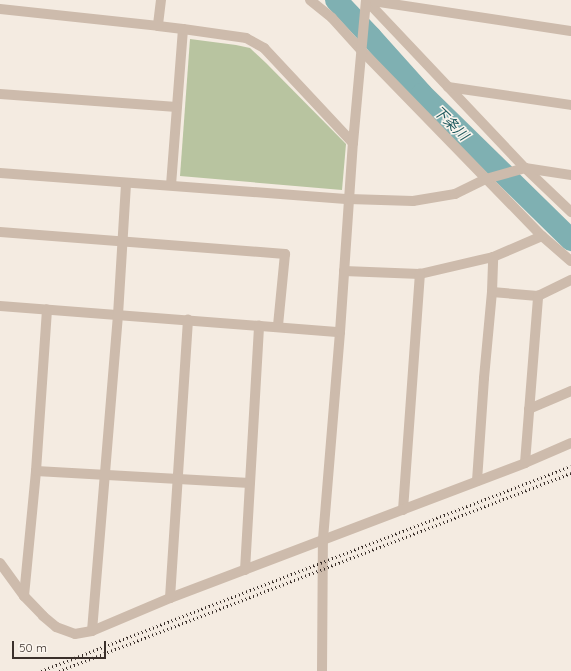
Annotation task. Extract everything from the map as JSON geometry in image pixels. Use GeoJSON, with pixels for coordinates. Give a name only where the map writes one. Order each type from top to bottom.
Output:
{"type":"FeatureCollection","features":[{"type":"Feature","properties":{"kind":"street"},"geometry":{"type":"LineString","coordinates":[[158,26],[161,0]]}},
{"type":"Feature","properties":{"kind":"street"},"geometry":{"type":"LineString","coordinates":[[310,0],[362,45],[491,178],[542,236],[571,261]]}},
{"type":"Feature","properties":{"kind":"street"},"geometry":{"type":"LineString","coordinates":[[322,671],[323,539],[340,332],[353,143],[366,0]]}},
{"type":"Feature","properties":{"kind":"street"},"geometry":{"type":"LineString","coordinates":[[366,0],[571,31]]}},
{"type":"Feature","properties":{"kind":"street"},"geometry":{"type":"LineString","coordinates":[[366,0],[448,87],[521,169],[571,212]]}},
{"type":"Feature","properties":{"kind":"street"},"geometry":{"type":"LineString","coordinates":[[0,9],[158,26],[246,38],[264,48],[353,143]]}},
{"type":"Feature","properties":{"kind":"street"},"geometry":{"type":"LineString","coordinates":[[171,185],[183,29]]}},
{"type":"Feature","properties":{"kind":"street"},"geometry":{"type":"LineString","coordinates":[[448,87],[571,105]]}},
{"type":"Feature","properties":{"kind":"street"},"geometry":{"type":"LineString","coordinates":[[0,94],[176,107]]}},
{"type":"Feature","properties":{"kind":"street"},"geometry":{"type":"LineString","coordinates":[[0,173],[349,199],[413,201],[455,194],[491,178],[521,169],[571,175]]}},
{"type":"Feature","properties":{"kind":"street"},"geometry":{"type":"LineString","coordinates":[[92,631],[118,315],[126,183]]}},
{"type":"Feature","properties":{"kind":"street"},"geometry":{"type":"LineString","coordinates":[[0,232],[285,254],[278,326]]}},
{"type":"Feature","properties":{"kind":"street"},"geometry":{"type":"LineString","coordinates":[[344,271],[420,274],[493,258],[542,236]]}},
{"type":"Feature","properties":{"kind":"street"},"geometry":{"type":"LineString","coordinates":[[477,481],[492,292],[493,258]]}},
{"type":"Feature","properties":{"kind":"street"},"geometry":{"type":"LineString","coordinates":[[403,510],[420,274]]}},
{"type":"Feature","properties":{"kind":"street"},"geometry":{"type":"LineString","coordinates":[[492,292],[538,296],[571,280]]}},
{"type":"Feature","properties":{"kind":"street"},"geometry":{"type":"LineString","coordinates":[[525,463],[538,296]]}},
{"type":"Feature","properties":{"kind":"street"},"geometry":{"type":"LineString","coordinates":[[0,306],[278,326],[340,332]]}},
{"type":"Feature","properties":{"kind":"street"},"geometry":{"type":"LineString","coordinates":[[24,596],[36,471],[47,310]]}},
{"type":"Feature","properties":{"kind":"street"},"geometry":{"type":"LineString","coordinates":[[170,598],[188,320]]}},
{"type":"Feature","properties":{"kind":"street"},"geometry":{"type":"LineString","coordinates":[[245,570],[259,325]]}},
{"type":"Feature","properties":{"kind":"street"},"geometry":{"type":"LineString","coordinates":[[529,409],[571,391]]}},
{"type":"Feature","properties":{"kind":"street"},"geometry":{"type":"LineString","coordinates":[[0,563],[24,596],[56,627],[75,634],[92,631],[170,598],[525,463],[571,443]]}},
{"type":"Feature","properties":{"kind":"street"},"geometry":{"type":"LineString","coordinates":[[36,471],[250,483]]}},
{"type":"Feature","properties":{"kind":"green space"},"geometry":{"type":"Polygon","coordinates":[[[190,39],[250,48],[266,63],[346,144],[342,190],[180,176],[190,39]]]}},
{"type":"Feature","properties":{"kind":"waterway","name":"下条川"},"geometry":{"type":"LineString","coordinates":[[336,0],[422,94],[571,240]]}},
{"type":"Feature","properties":{"kind":"railway"},"geometry":{"type":"LineString","coordinates":[[41,671],[571,466]]}},
{"type":"Feature","properties":{"kind":"railway"},"geometry":{"type":"LineString","coordinates":[[59,671],[571,473]]}}]}
